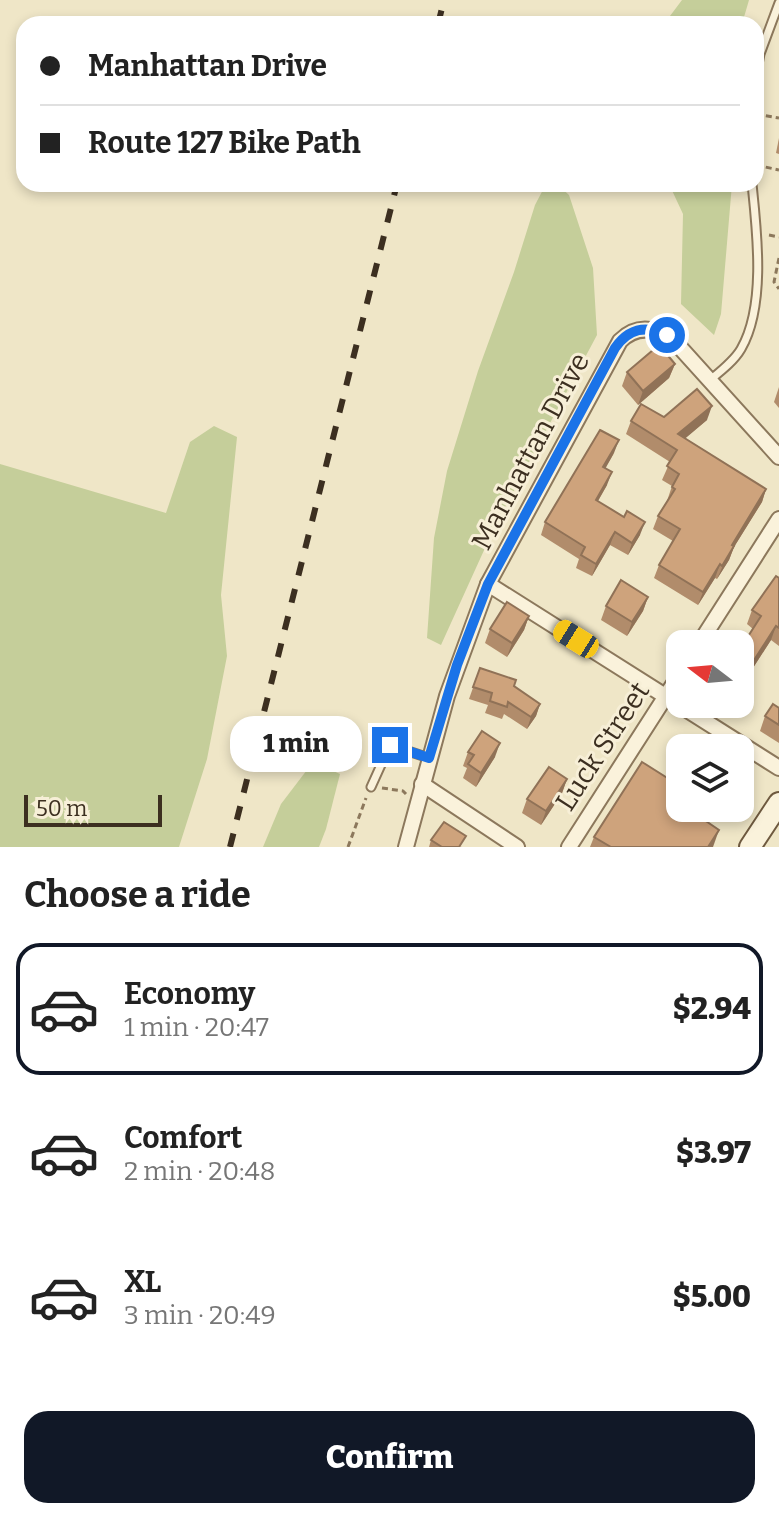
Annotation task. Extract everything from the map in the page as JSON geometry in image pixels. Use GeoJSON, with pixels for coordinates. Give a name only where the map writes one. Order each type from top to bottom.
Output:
{"type":"FeatureCollection","features":[{"type":"Feature","properties":{"kind":"street","name":"Manhattan Drive"},"geometry":{"type":"LineString","coordinates":[[406,847],[457,665],[488,584],[615,348],[626,335],[649,328],[667,335],[710,380]]}},
{"type":"Feature","properties":{"kind":"street"},"geometry":{"type":"LineString","coordinates":[[710,380],[779,457]]}},
{"type":"Feature","properties":{"kind":"street"},"geometry":{"type":"LineString","coordinates":[[708,630],[779,519]]}},
{"type":"Feature","properties":{"kind":"street"},"geometry":{"type":"LineString","coordinates":[[488,584],[666,695]]}},
{"type":"Feature","properties":{"kind":"street","name":"Luck Street"},"geometry":{"type":"LineString","coordinates":[[569,847],[666,695]]}},
{"type":"Feature","properties":{"kind":"street"},"geometry":{"type":"LineString","coordinates":[[702,718],[779,768]]}},
{"type":"Feature","properties":{"kind":"street"},"geometry":{"type":"LineString","coordinates":[[422,784],[517,847]]}},
{"type":"Feature","properties":{"kind":"street"},"geometry":{"type":"LineString","coordinates":[[750,847],[779,803]]}},
{"type":"Feature","properties":{"kind":"lane"},"geometry":{"type":"LineString","coordinates":[[764,43],[779,3]]}},
{"type":"Feature","properties":{"kind":"lane"},"geometry":{"type":"LineString","coordinates":[[710,380],[735,357],[751,324],[758,242],[753,192]]}},
{"type":"Feature","properties":{"kind":"lane"},"geometry":{"type":"LineString","coordinates":[[371,787],[390,745],[429,758]]}},
{"type":"Feature","properties":{"kind":"path"},"geometry":{"type":"LineString","coordinates":[[779,258],[774,282],[779,289]]}},
{"type":"Feature","properties":{"kind":"path"},"geometry":{"type":"LineString","coordinates":[[348,847],[371,787],[403,791]]}},
{"type":"Feature","properties":{"kind":"green space"},"geometry":{"type":"Polygon","coordinates":[[[682,0],[749,0],[744,16],[670,16],[682,0]]]}},
{"type":"Feature","properties":{"kind":"green space"},"geometry":{"type":"Polygon","coordinates":[[[542,192],[566,192],[569,195],[593,268],[597,335],[495,526],[441,645],[427,638],[434,538],[447,471],[542,192]]]}},
{"type":"Feature","properties":{"kind":"green space"},"geometry":{"type":"Polygon","coordinates":[[[673,192],[731,192],[721,314],[714,335],[681,304],[683,214],[673,192]]]}},
{"type":"Feature","properties":{"kind":"green space"},"geometry":{"type":"Polygon","coordinates":[[[214,426],[237,437],[221,595],[227,656],[207,759],[179,847],[0,847],[0,464],[166,513],[190,442],[214,426]]]}},
{"type":"Feature","properties":{"kind":"green space"},"geometry":{"type":"Polygon","coordinates":[[[313,762],[340,774],[319,847],[263,847],[281,804],[313,762]]]}},
{"type":"Feature","properties":{"kind":"building"},"geometry":{"type":"Polygon","coordinates":[[[659,345],[675,364],[643,391],[627,372],[659,345]]]}},
{"type":"Feature","properties":{"kind":"building"},"geometry":{"type":"Polygon","coordinates":[[[697,389],[712,406],[678,434],[766,489],[722,566],[720,564],[703,592],[659,565],[680,529],[658,516],[675,489],[672,487],[679,474],[667,466],[677,450],[631,421],[641,404],[664,417],[697,389]]]}},
{"type":"Feature","properties":{"kind":"building"},"geometry":{"type":"Polygon","coordinates":[[[600,430],[619,440],[603,467],[612,472],[596,500],[624,517],[627,511],[645,522],[632,543],[615,532],[596,564],[581,555],[585,547],[545,522],[600,430]]]}},
{"type":"Feature","properties":{"kind":"building"},"geometry":{"type":"Polygon","coordinates":[[[776,576],[779,578],[779,628],[776,626],[754,660],[752,630],[761,616],[752,610],[776,576]]]}},
{"type":"Feature","properties":{"kind":"building"},"geometry":{"type":"Polygon","coordinates":[[[621,580],[648,597],[632,622],[606,606],[621,580]]]}},
{"type":"Feature","properties":{"kind":"building"},"geometry":{"type":"Polygon","coordinates":[[[507,602],[529,616],[512,643],[490,629],[507,602]]]}},
{"type":"Feature","properties":{"kind":"building"},"geometry":{"type":"Polygon","coordinates":[[[480,668],[516,680],[514,686],[540,704],[531,717],[508,702],[507,707],[490,701],[492,693],[473,687],[480,668]]]}},
{"type":"Feature","properties":{"kind":"building"},"geometry":{"type":"Polygon","coordinates":[[[773,704],[779,708],[779,725],[765,716],[773,704]]]}},
{"type":"Feature","properties":{"kind":"building"},"geometry":{"type":"Polygon","coordinates":[[[482,731],[500,743],[481,773],[468,764],[474,755],[468,752],[482,731]]]}},
{"type":"Feature","properties":{"kind":"building"},"geometry":{"type":"Polygon","coordinates":[[[642,762],[666,777],[666,822],[707,822],[719,830],[708,847],[611,847],[594,837],[642,762]]]}},
{"type":"Feature","properties":{"kind":"building"},"geometry":{"type":"Polygon","coordinates":[[[549,767],[567,779],[546,811],[527,799],[549,767]]]}},
{"type":"Feature","properties":{"kind":"building"},"geometry":{"type":"Polygon","coordinates":[[[444,822],[466,836],[459,847],[442,847],[431,840],[444,822]]]}},
{"type":"Feature","properties":{"kind":"railway"},"geometry":{"type":"LineString","coordinates":[[440,16],[444,0]]}},
{"type":"Feature","properties":{"kind":"railway"},"geometry":{"type":"LineString","coordinates":[[230,847],[395,192]]}},
{"type":"Feature","properties":{"kind":"route"},"geometry":{"type":"LineString","coordinates":[[390,745],[429,758],[457,665],[488,584],[615,348],[626,335],[641,329],[649,328],[667,335]]}}]}
